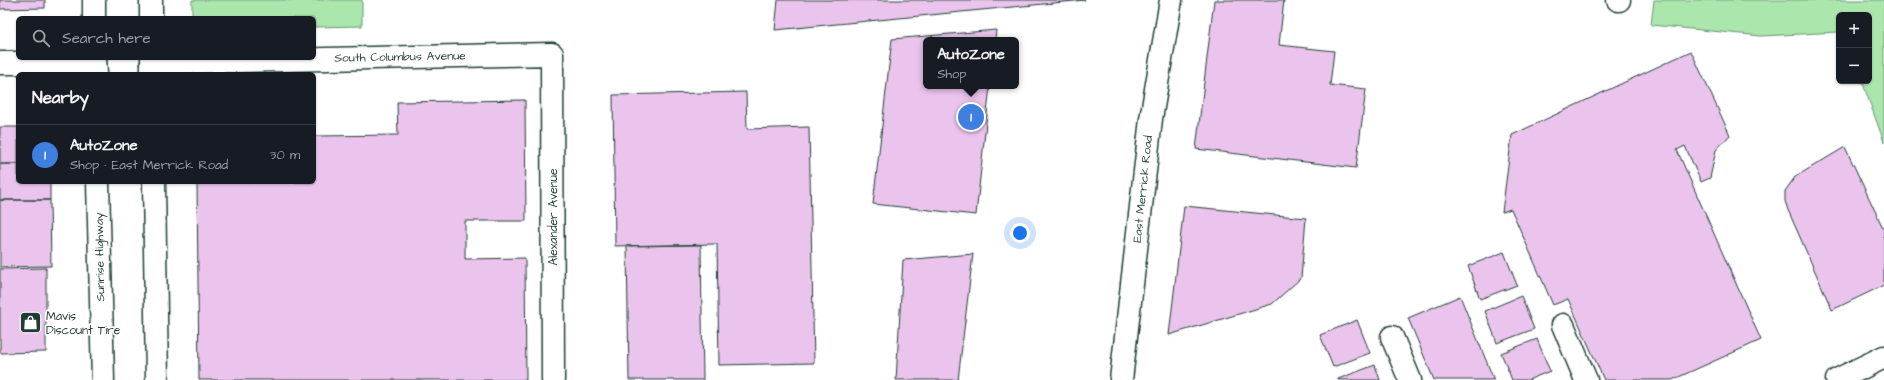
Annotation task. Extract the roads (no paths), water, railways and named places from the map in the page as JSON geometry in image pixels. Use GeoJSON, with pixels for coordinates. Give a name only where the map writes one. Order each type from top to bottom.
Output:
{"type":"FeatureCollection","features":[{"type":"Feature","properties":{"kind":"main road"},"geometry":{"type":"LineString","coordinates":[[94,0],[94,16]]}},
{"type":"Feature","properties":{"kind":"main road"},"geometry":{"type":"LineString","coordinates":[[151,0],[151,16]]}},
{"type":"Feature","properties":{"kind":"main road","name":"East Merrick Road"},"geometry":{"type":"LineString","coordinates":[[1121,380],[1151,119],[1171,0]]}},
{"type":"Feature","properties":{"kind":"main road","name":"South Columbus Avenue"},"geometry":{"type":"LineString","coordinates":[[152,65],[552,54]]}},
{"type":"Feature","properties":{"kind":"main road","name":"Alexander Avenue"},"geometry":{"type":"LineString","coordinates":[[552,54],[554,380]]}},
{"type":"Feature","properties":{"kind":"main road"},"geometry":{"type":"LineString","coordinates":[[0,64],[95,65]]}},
{"type":"Feature","properties":{"kind":"main road","name":"Sunrise Highway"},"geometry":{"type":"LineString","coordinates":[[98,184],[103,380]]}},
{"type":"Feature","properties":{"kind":"main road"},"geometry":{"type":"LineString","coordinates":[[154,184],[157,380]]}},
{"type":"Feature","properties":{"kind":"main road"},"geometry":{"type":"LineString","coordinates":[[1564,325],[1586,380]]}},
{"type":"Feature","properties":{"kind":"main road"},"geometry":{"type":"LineString","coordinates":[[1392,337],[1410,380]]}},
{"type":"Feature","properties":{"kind":"main road"},"geometry":{"type":"LineString","coordinates":[[1837,380],[1884,357]]}},
{"type":"Feature","properties":{"kind":"place","name":"AutoZone"},"geometry":{"type":"Point","coordinates":[971,117]}},
{"type":"Feature","properties":{"kind":"place","name":"Mavis Discount Tire"},"geometry":{"type":"Point","coordinates":[31,323]}}]}
